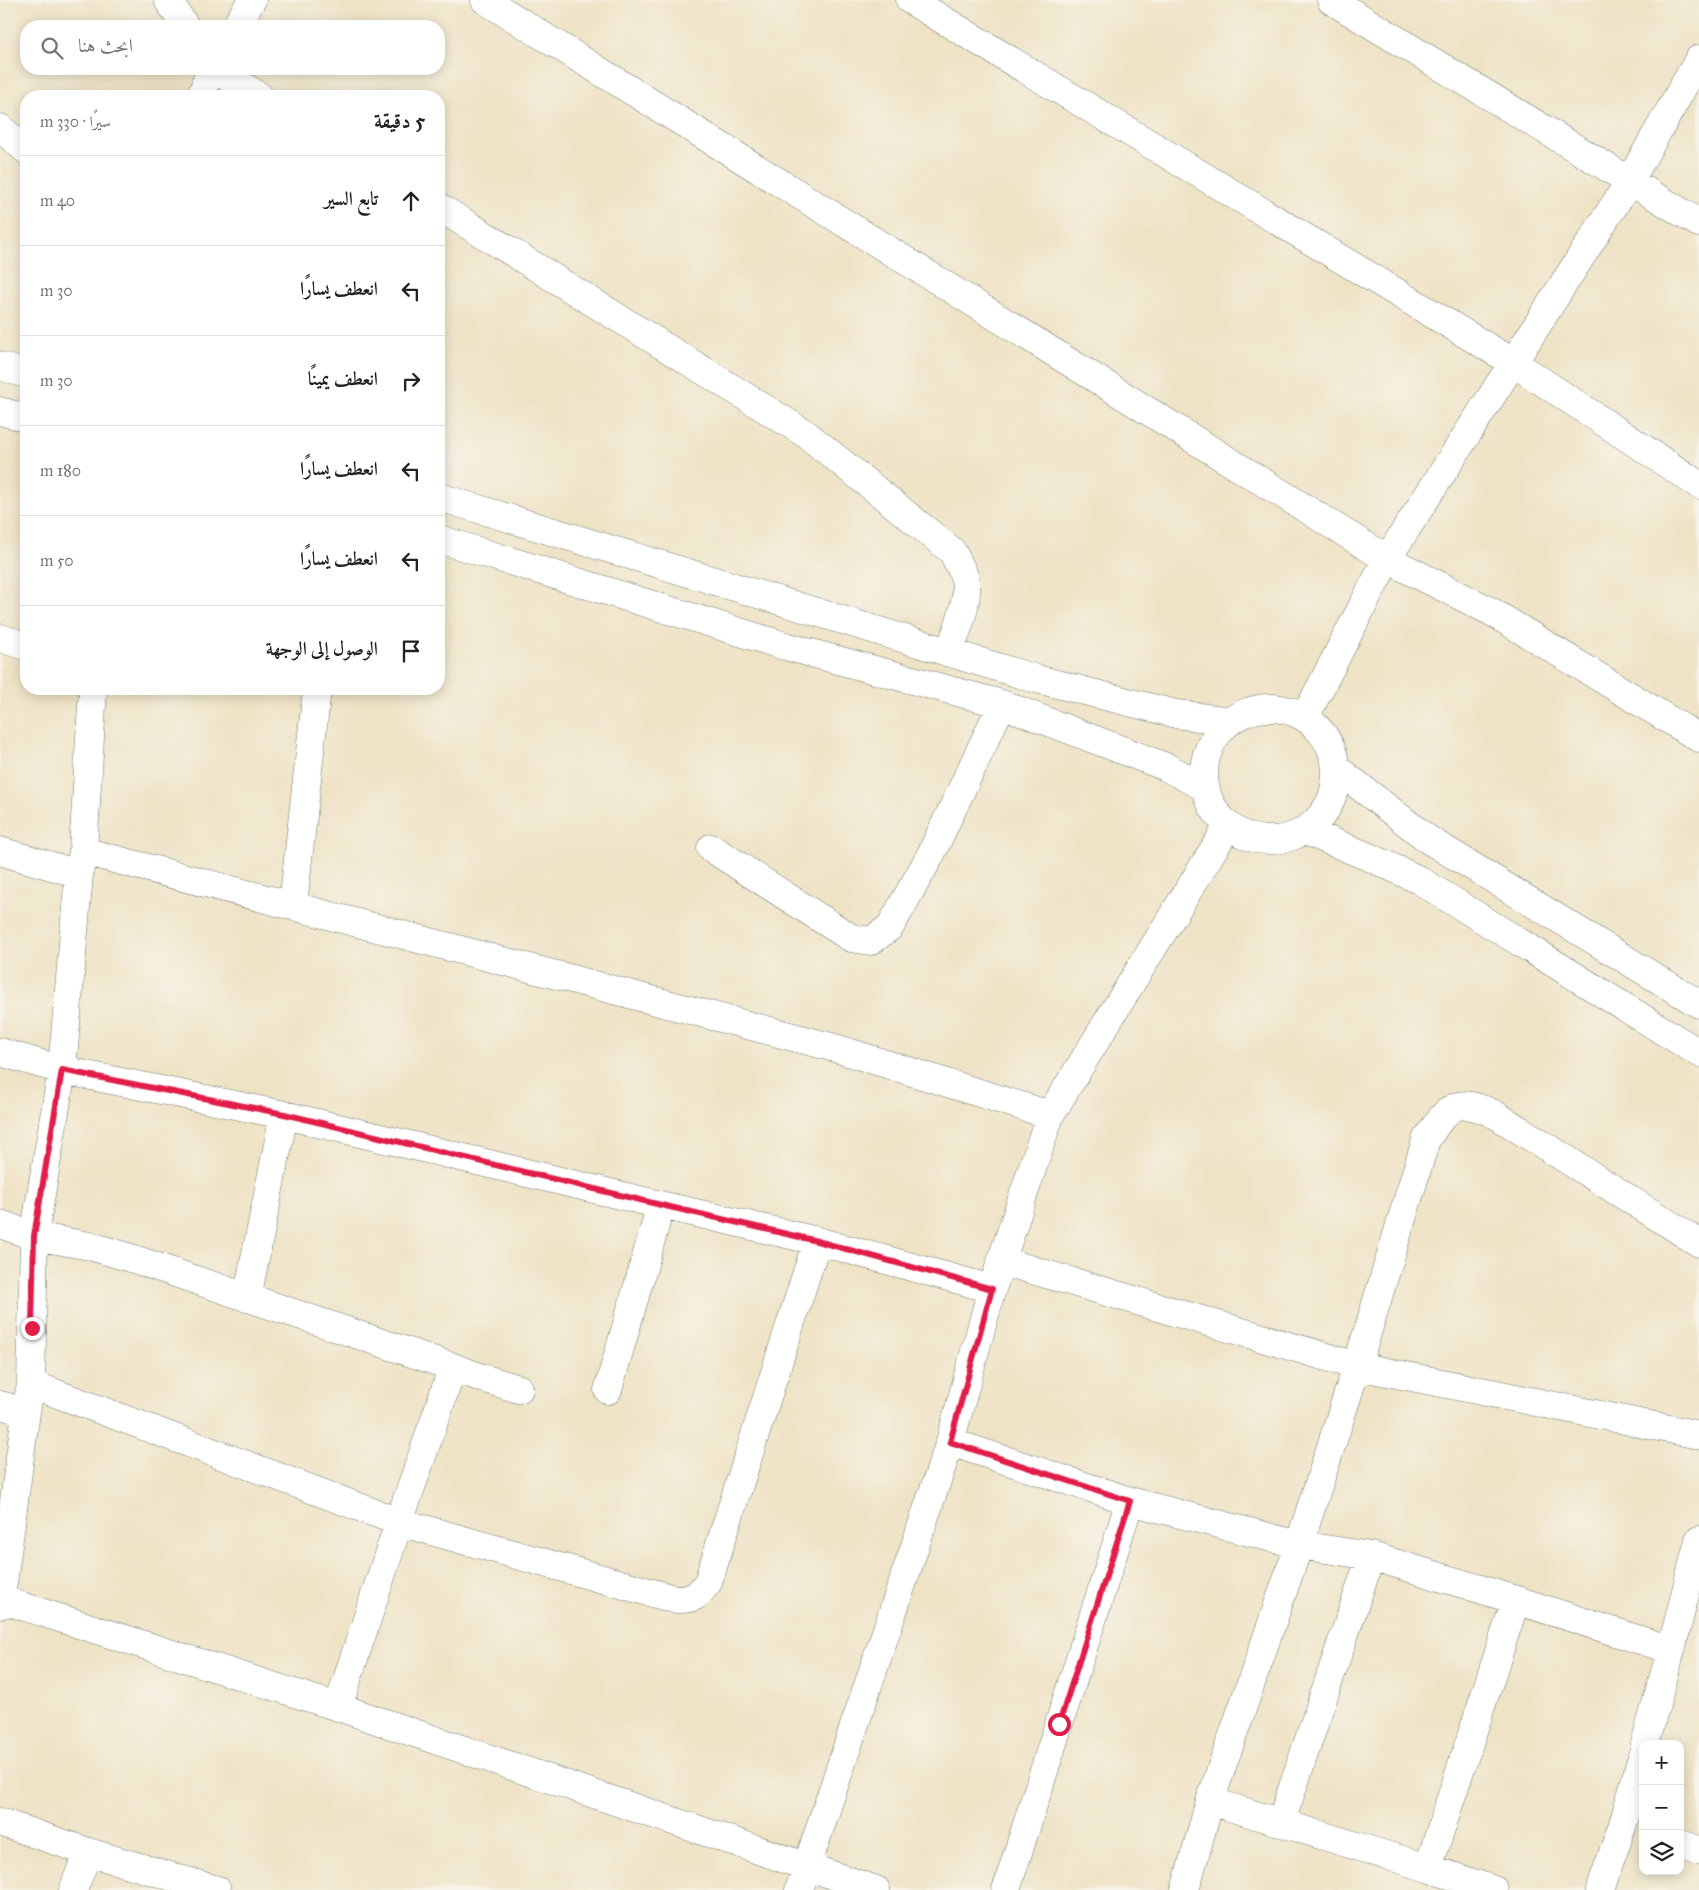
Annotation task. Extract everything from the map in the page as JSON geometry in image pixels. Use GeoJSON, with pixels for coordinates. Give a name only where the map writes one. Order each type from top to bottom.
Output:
{"type":"FeatureCollection","features":[{"type":"Feature","properties":{"kind":"street"},"geometry":{"type":"LineString","coordinates":[[168,0],[181,20]]}},
{"type":"Feature","properties":{"kind":"street"},"geometry":{"type":"LineString","coordinates":[[240,20],[252,0]]}},
{"type":"Feature","properties":{"kind":"street"},"geometry":{"type":"LineString","coordinates":[[485,0],[1387,559],[1492,612],[1699,738]]}},
{"type":"Feature","properties":{"kind":"street"},"geometry":{"type":"LineString","coordinates":[[910,0],[1514,363],[1699,485]]}},
{"type":"Feature","properties":{"kind":"street"},"geometry":{"type":"LineString","coordinates":[[1331,0],[1699,224]]}},
{"type":"Feature","properties":{"kind":"street"},"geometry":{"type":"LineString","coordinates":[[1305,717],[1387,559],[1629,182],[1699,59]]}},
{"type":"Feature","properties":{"kind":"street"},"geometry":{"type":"LineString","coordinates":[[203,90],[209,75]]}},
{"type":"Feature","properties":{"kind":"street"},"geometry":{"type":"LineString","coordinates":[[225,75],[249,90]]}},
{"type":"Feature","properties":{"kind":"street"},"geometry":{"type":"LineString","coordinates":[[0,128],[20,145]]}},
{"type":"Feature","properties":{"kind":"street"},"geometry":{"type":"LineString","coordinates":[[445,211],[806,434],[952,551],[965,577],[966,593],[949,653]]}},
{"type":"Feature","properties":{"kind":"street"},"geometry":{"type":"LineString","coordinates":[[0,366],[20,372]]}},
{"type":"Feature","properties":{"kind":"street"},"geometry":{"type":"LineString","coordinates":[[0,410],[20,416]]}},
{"type":"Feature","properties":{"kind":"street"},"geometry":{"type":"LineString","coordinates":[[445,500],[1032,678],[1176,714],[1230,721]]}},
{"type":"Feature","properties":{"kind":"street"},"geometry":{"type":"LineString","coordinates":[[445,541],[785,646],[1002,704],[1166,767],[1204,787]]}},
{"type":"Feature","properties":{"kind":"street"},"geometry":{"type":"LineString","coordinates":[[0,638],[20,644]]}},
{"type":"Feature","properties":{"kind":"street"},"geometry":{"type":"LineString","coordinates":[[93,695],[81,862],[62,1070],[34,1236],[31,1384],[1,1601],[338,1707],[802,1878],[876,1890]]}},
{"type":"Feature","properties":{"kind":"street"},"geometry":{"type":"LineString","coordinates":[[293,905],[316,695]]}},
{"type":"Feature","properties":{"kind":"street"},"geometry":{"type":"LineString","coordinates":[[711,848],[851,938],[871,941],[890,928],[930,856],[1002,704]]}},
{"type":"Feature","properties":{"kind":"street"},"geometry":{"type":"LineString","coordinates":[[1267,708],[1286,709],[1305,717],[1321,731],[1332,749],[1337,769],[1334,794],[1324,815],[1306,831],[1287,839],[1266,841],[1246,837],[1228,826],[1217,816],[1209,802],[1204,787],[1204,762],[1213,740],[1230,721],[1247,712],[1267,708]]}},
{"type":"Feature","properties":{"kind":"street"},"geometry":{"type":"LineString","coordinates":[[1337,769],[1429,840],[1699,1004]]}},
{"type":"Feature","properties":{"kind":"street"},"geometry":{"type":"LineString","coordinates":[[802,1878],[950,1442],[992,1289],[1050,1115],[1228,826]]}},
{"type":"Feature","properties":{"kind":"street"},"geometry":{"type":"LineString","coordinates":[[1306,831],[1418,880],[1699,1053]]}},
{"type":"Feature","properties":{"kind":"street"},"geometry":{"type":"LineString","coordinates":[[0,851],[81,862],[293,905],[835,1048],[1050,1115]]}},
{"type":"Feature","properties":{"kind":"street"},"geometry":{"type":"LineString","coordinates":[[0,1052],[62,1070],[284,1114],[817,1241],[992,1289]]}},
{"type":"Feature","properties":{"kind":"street"},"geometry":{"type":"LineString","coordinates":[[1185,1890],[1210,1801],[1299,1545],[1357,1366],[1426,1140],[1441,1117],[1456,1106],[1476,1105],[1496,1115],[1699,1243]]}},
{"type":"Feature","properties":{"kind":"street"},"geometry":{"type":"LineString","coordinates":[[247,1298],[284,1114]]}},
{"type":"Feature","properties":{"kind":"street"},"geometry":{"type":"LineString","coordinates":[[608,1390],[661,1205]]}},
{"type":"Feature","properties":{"kind":"street"},"geometry":{"type":"LineString","coordinates":[[0,1224],[34,1236],[90,1246],[128,1257],[519,1389]]}},
{"type":"Feature","properties":{"kind":"street"},"geometry":{"type":"LineString","coordinates":[[31,1384],[399,1522],[674,1599],[688,1599],[698,1595],[708,1582],[817,1241]]}},
{"type":"Feature","properties":{"kind":"street"},"geometry":{"type":"LineString","coordinates":[[1002,1260],[1357,1366],[1699,1435]]}},
{"type":"Feature","properties":{"kind":"street"},"geometry":{"type":"LineString","coordinates":[[338,1707],[453,1367]]}},
{"type":"Feature","properties":{"kind":"street"},"geometry":{"type":"LineString","coordinates":[[0,1405],[26,1412]]}},
{"type":"Feature","properties":{"kind":"street"},"geometry":{"type":"LineString","coordinates":[[950,1442],[1130,1501],[1299,1545],[1370,1556],[1516,1600],[1671,1650]]}},
{"type":"Feature","properties":{"kind":"street"},"geometry":{"type":"LineString","coordinates":[[1006,1890],[1130,1501]]}},
{"type":"Feature","properties":{"kind":"street"},"geometry":{"type":"LineString","coordinates":[[1646,1740],[1699,1540]]}},
{"type":"Feature","properties":{"kind":"street"},"geometry":{"type":"LineString","coordinates":[[1281,1822],[1370,1556]]}},
{"type":"Feature","properties":{"kind":"street"},"geometry":{"type":"LineString","coordinates":[[1428,1868],[1516,1600]]}},
{"type":"Feature","properties":{"kind":"street"},"geometry":{"type":"LineString","coordinates":[[1600,1890],[1633,1828],[1639,1783]]}},
{"type":"Feature","properties":{"kind":"street"},"geometry":{"type":"LineString","coordinates":[[1210,1801],[1494,1890]]}},
{"type":"Feature","properties":{"kind":"street"},"geometry":{"type":"LineString","coordinates":[[0,1822],[88,1852],[217,1890]]}},
{"type":"Feature","properties":{"kind":"street"},"geometry":{"type":"LineString","coordinates":[[1684,1845],[1699,1851]]}},
{"type":"Feature","properties":{"kind":"street"},"geometry":{"type":"LineString","coordinates":[[73,1890],[88,1852]]}},
{"type":"Feature","properties":{"kind":"route"},"geometry":{"type":"LineString","coordinates":[[32,1328],[34,1236],[62,1070],[284,1114],[817,1241],[992,1289],[950,1442],[1130,1501],[1059,1724]]}}]}
